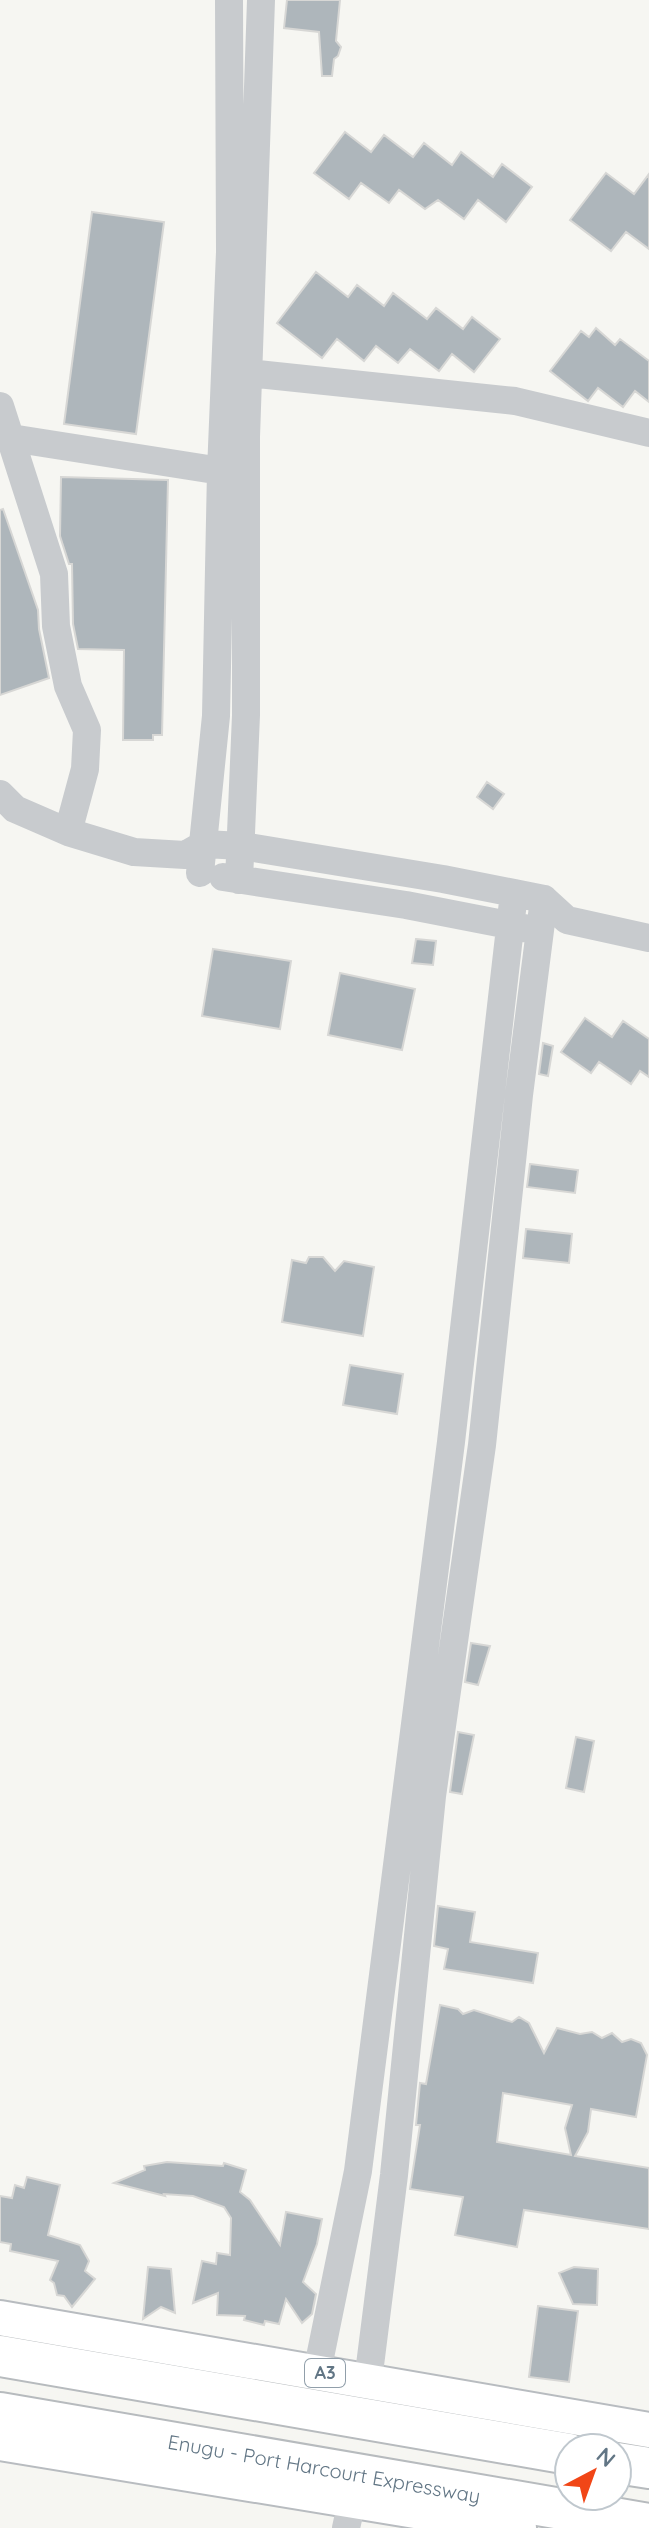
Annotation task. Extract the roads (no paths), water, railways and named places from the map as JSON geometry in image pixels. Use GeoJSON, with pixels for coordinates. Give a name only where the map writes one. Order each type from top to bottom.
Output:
{"type":"FeatureCollection","features":[{"type":"Feature","properties":{"kind":"highway","name":"A3"},"geometry":{"type":"LineString","coordinates":[[0,2356],[553,2451]]}},
{"type":"Feature","properties":{"kind":"highway","name":"Enugu - Port Harcourt Expressway"},"geometry":{"type":"LineString","coordinates":[[0,2413],[649,2524]]}},
{"type":"Feature","properties":{"kind":"main road","name":"A3"},"geometry":{"type":"LineString","coordinates":[[0,2318],[649,2430]]}},
{"type":"Feature","properties":{"kind":"main road","name":"Enugu - Port Harcourt Expressway"},"geometry":{"type":"LineString","coordinates":[[0,2443],[349,2514],[519,2528]]}},
{"type":"Feature","properties":{"kind":"street"},"geometry":{"type":"LineString","coordinates":[[196,857],[216,716],[230,252],[229,0]]}},
{"type":"Feature","properties":{"kind":"street"},"geometry":{"type":"LineString","coordinates":[[239,880],[246,715],[248,373],[261,0]]}},
{"type":"Feature","properties":{"kind":"street"},"geometry":{"type":"LineString","coordinates":[[248,373],[515,401],[649,433]]}},
{"type":"Feature","properties":{"kind":"street"},"geometry":{"type":"LineString","coordinates":[[0,406],[54,574],[56,626],[68,686],[87,730],[85,769],[68,832]]}},
{"type":"Feature","properties":{"kind":"street"},"geometry":{"type":"LineString","coordinates":[[11,438],[221,471]]}},
{"type":"Feature","properties":{"kind":"street"},"geometry":{"type":"LineString","coordinates":[[0,794],[15,809],[68,832],[134,852],[196,857],[242,846],[443,879],[544,899],[567,920],[649,938]]}},
{"type":"Feature","properties":{"kind":"street"},"geometry":{"type":"LineString","coordinates":[[196,857],[239,880],[406,905],[541,931],[555,930],[567,920]]}},
{"type":"Feature","properties":{"kind":"street"},"geometry":{"type":"LineString","coordinates":[[317,2372],[358,2171],[447,1473],[514,893]]}},
{"type":"Feature","properties":{"kind":"street"},"geometry":{"type":"LineString","coordinates":[[368,2381],[394,2175],[432,1796],[482,1445],[519,1095],[544,899]]}}]}
